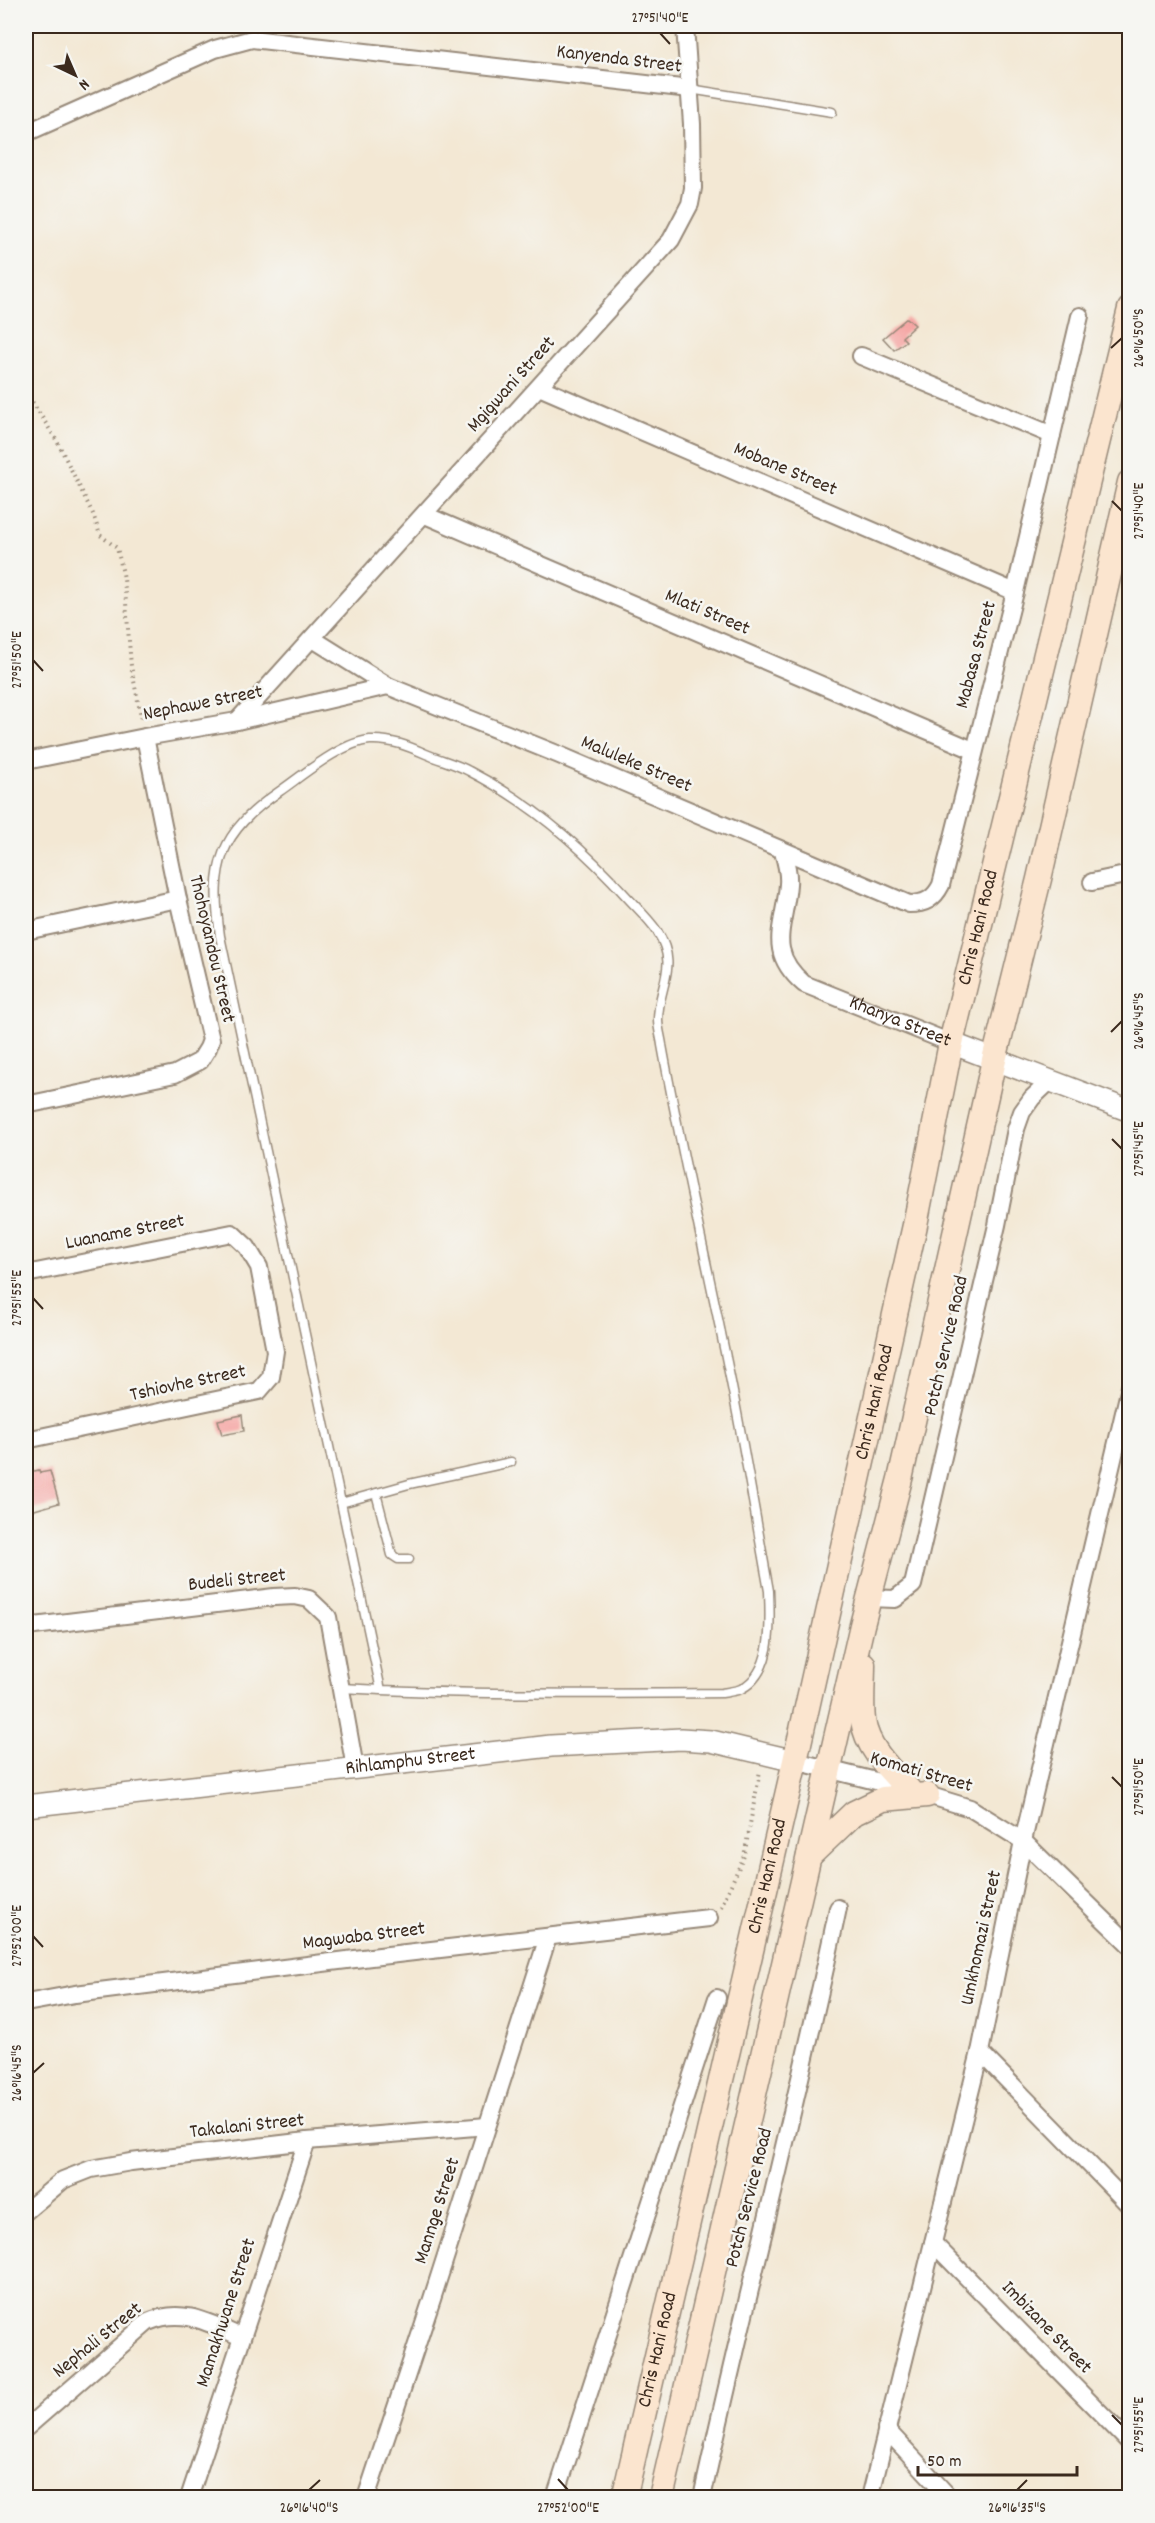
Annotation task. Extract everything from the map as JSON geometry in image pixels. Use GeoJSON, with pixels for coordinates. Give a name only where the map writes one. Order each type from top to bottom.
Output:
{"type":"FeatureCollection","features":[{"type":"Feature","properties":{"kind":"main road","name":"Chris Hani Road"},"geometry":{"type":"LineString","coordinates":[[624,2498],[795,1761],[915,1225],[951,1043],[1130,309]]}},
{"type":"Feature","properties":{"kind":"main road","name":"Chris Hani Road"},"geometry":{"type":"LineString","coordinates":[[660,2498],[862,1625],[901,1475],[994,1060],[1039,879],[1130,482]]}},
{"type":"Feature","properties":{"kind":"main road"},"geometry":{"type":"LineString","coordinates":[[862,1625],[863,1722],[872,1745],[886,1767],[917,1792]]}},
{"type":"Feature","properties":{"kind":"main road"},"geometry":{"type":"LineString","coordinates":[[808,1856],[854,1813],[883,1799],[917,1792]]}},
{"type":"Feature","properties":{"kind":"street","name":"Mgigwani Street"},"geometry":{"type":"LineString","coordinates":[[237,721],[314,639],[671,240],[690,204],[693,188],[690,89],[685,26]]}},
{"type":"Feature","properties":{"kind":"street","name":"Kanyenda Street"},"geometry":{"type":"LineString","coordinates":[[26,133],[215,49],[252,39],[690,89]]}},
{"type":"Feature","properties":{"kind":"street","name":"Mabasa Street"},"geometry":{"type":"LineString","coordinates":[[941,885],[1015,592],[1080,316]]}},
{"type":"Feature","properties":{"kind":"street"},"geometry":{"type":"LineString","coordinates":[[861,356],[1052,435]]}},
{"type":"Feature","properties":{"kind":"street","name":"Mobane Street"},"geometry":{"type":"LineString","coordinates":[[539,387],[1015,592]]}},
{"type":"Feature","properties":{"kind":"street","name":"Mlati Street"},"geometry":{"type":"LineString","coordinates":[[425,514],[974,750]]}},
{"type":"Feature","properties":{"kind":"street","name":"Maluleke Street"},"geometry":{"type":"LineString","coordinates":[[314,639],[388,686],[557,754],[909,904],[920,904],[930,899],[937,894],[941,885]]}},
{"type":"Feature","properties":{"kind":"street","name":"Nephawe Street"},"geometry":{"type":"LineString","coordinates":[[26,761],[237,721],[388,686]]}},
{"type":"Feature","properties":{"kind":"street","name":"Thohoyandou Street"},"geometry":{"type":"LineString","coordinates":[[26,1104],[175,1074],[192,1067],[205,1054],[211,1040],[178,899],[145,737]]}},
{"type":"Feature","properties":{"kind":"street","name":"Khanya Street"},"geometry":{"type":"LineString","coordinates":[[783,852],[789,883],[779,941],[780,953],[794,975],[804,984],[994,1060],[1130,1111]]}},
{"type":"Feature","properties":{"kind":"street"},"geometry":{"type":"LineString","coordinates":[[1092,882],[1130,874]]}},
{"type":"Feature","properties":{"kind":"street"},"geometry":{"type":"LineString","coordinates":[[26,931],[178,899]]}},
{"type":"Feature","properties":{"kind":"street","name":"Potch Service Road"},"geometry":{"type":"LineString","coordinates":[[870,1598],[895,1599],[913,1585],[997,1225],[1016,1129],[1022,1112],[1032,1098],[1051,1080]]}},
{"type":"Feature","properties":{"kind":"street","name":"Luaname Street"},"geometry":{"type":"LineString","coordinates":[[26,1274],[232,1233]]}},
{"type":"Feature","properties":{"kind":"street","name":"Tshiovhe Street"},"geometry":{"type":"LineString","coordinates":[[26,1440],[259,1391],[265,1385],[275,1364],[275,1351],[262,1280],[254,1256],[248,1247],[232,1233]]}},
{"type":"Feature","properties":{"kind":"street","name":"Umkhomazi Street"},"geometry":{"type":"LineString","coordinates":[[870,2498],[980,2052],[1023,1841],[1130,1386]]}},
{"type":"Feature","properties":{"kind":"street","name":"Budeli Street"},"geometry":{"type":"LineString","coordinates":[[26,1627],[295,1596],[309,1599],[328,1617],[356,1768]]}},
{"type":"Feature","properties":{"kind":"street","name":"Rihlamphu Street"},"geometry":{"type":"LineString","coordinates":[[26,1806],[551,1746],[681,1739],[711,1741],[795,1761]]}},
{"type":"Feature","properties":{"kind":"street","name":"Komati Street"},"geometry":{"type":"LineString","coordinates":[[795,1761],[970,1808],[1023,1841],[1126,1938]]}},
{"type":"Feature","properties":{"kind":"street","name":"Potch Service Road"},"geometry":{"type":"LineString","coordinates":[[702,2498],[757,2255],[810,2044],[838,1908]]}},
{"type":"Feature","properties":{"kind":"street","name":"Magwaba Street"},"geometry":{"type":"LineString","coordinates":[[26,2003],[86,1993],[709,1918]]}},
{"type":"Feature","properties":{"kind":"street","name":"Mannge Street"},"geometry":{"type":"LineString","coordinates":[[366,2498],[548,1937]]}},
{"type":"Feature","properties":{"kind":"street"},"geometry":{"type":"LineString","coordinates":[[555,2498],[717,1998]]}},
{"type":"Feature","properties":{"kind":"street"},"geometry":{"type":"LineString","coordinates":[[980,2052],[1130,2206]]}},
{"type":"Feature","properties":{"kind":"street","name":"Takalani Street"},"geometry":{"type":"LineString","coordinates":[[26,2211],[63,2180],[91,2169],[307,2141],[487,2126]]}},
{"type":"Feature","properties":{"kind":"street","name":"Mamakhwane Street"},"geometry":{"type":"LineString","coordinates":[[189,2498],[307,2141]]}},
{"type":"Feature","properties":{"kind":"street","name":"Imbizane Street"},"geometry":{"type":"LineString","coordinates":[[933,2243],[1130,2443]]}},
{"type":"Feature","properties":{"kind":"street","name":"Nephali Street"},"geometry":{"type":"LineString","coordinates":[[26,2428],[148,2322],[175,2315],[200,2318],[241,2337]]}},
{"type":"Feature","properties":{"kind":"street"},"geometry":{"type":"LineString","coordinates":[[886,2429],[950,2498]]}},
{"type":"Feature","properties":{"kind":"lane"},"geometry":{"type":"LineString","coordinates":[[690,89],[832,112]]}},
{"type":"Feature","properties":{"kind":"lane"},"geometry":{"type":"LineString","coordinates":[[341,1688],[381,1690],[493,1695],[722,1693],[740,1689],[754,1678],[765,1654],[770,1625],[770,1591],[735,1401],[705,1265],[658,1020],[669,969],[667,951],[657,931],[616,885],[585,855],[525,806],[468,771],[394,741],[368,740],[349,746],[267,800],[230,837],[220,858],[215,899],[220,936],[381,1690]]}},
{"type":"Feature","properties":{"kind":"lane"},"geometry":{"type":"LineString","coordinates":[[341,1503],[409,1484],[511,1462]]}},
{"type":"Feature","properties":{"kind":"lane"},"geometry":{"type":"LineString","coordinates":[[376,1493],[392,1555],[398,1559],[409,1559]]}},
{"type":"Feature","properties":{"kind":"path"},"geometry":{"type":"LineString","coordinates":[[26,392],[57,441],[93,514],[100,535],[117,548],[124,578],[131,666],[145,737]]}},
{"type":"Feature","properties":{"kind":"path"},"geometry":{"type":"LineString","coordinates":[[709,1918],[721,1907],[744,1856],[763,1754]]}},
{"type":"Feature","properties":{"kind":"building"},"geometry":{"type":"Polygon","coordinates":[[[907,318],[915,325],[902,337],[906,341],[894,350],[883,338],[907,318]]]}},
{"type":"Feature","properties":{"kind":"building"},"geometry":{"type":"Polygon","coordinates":[[[242,1415],[244,1431],[222,1435],[218,1420],[242,1415]]]}},
{"type":"Feature","properties":{"kind":"building"},"geometry":{"type":"Polygon","coordinates":[[[39,1470],[40,1473],[50,1471],[59,1503],[31,1511],[26,1473],[39,1470]]]}}]}
